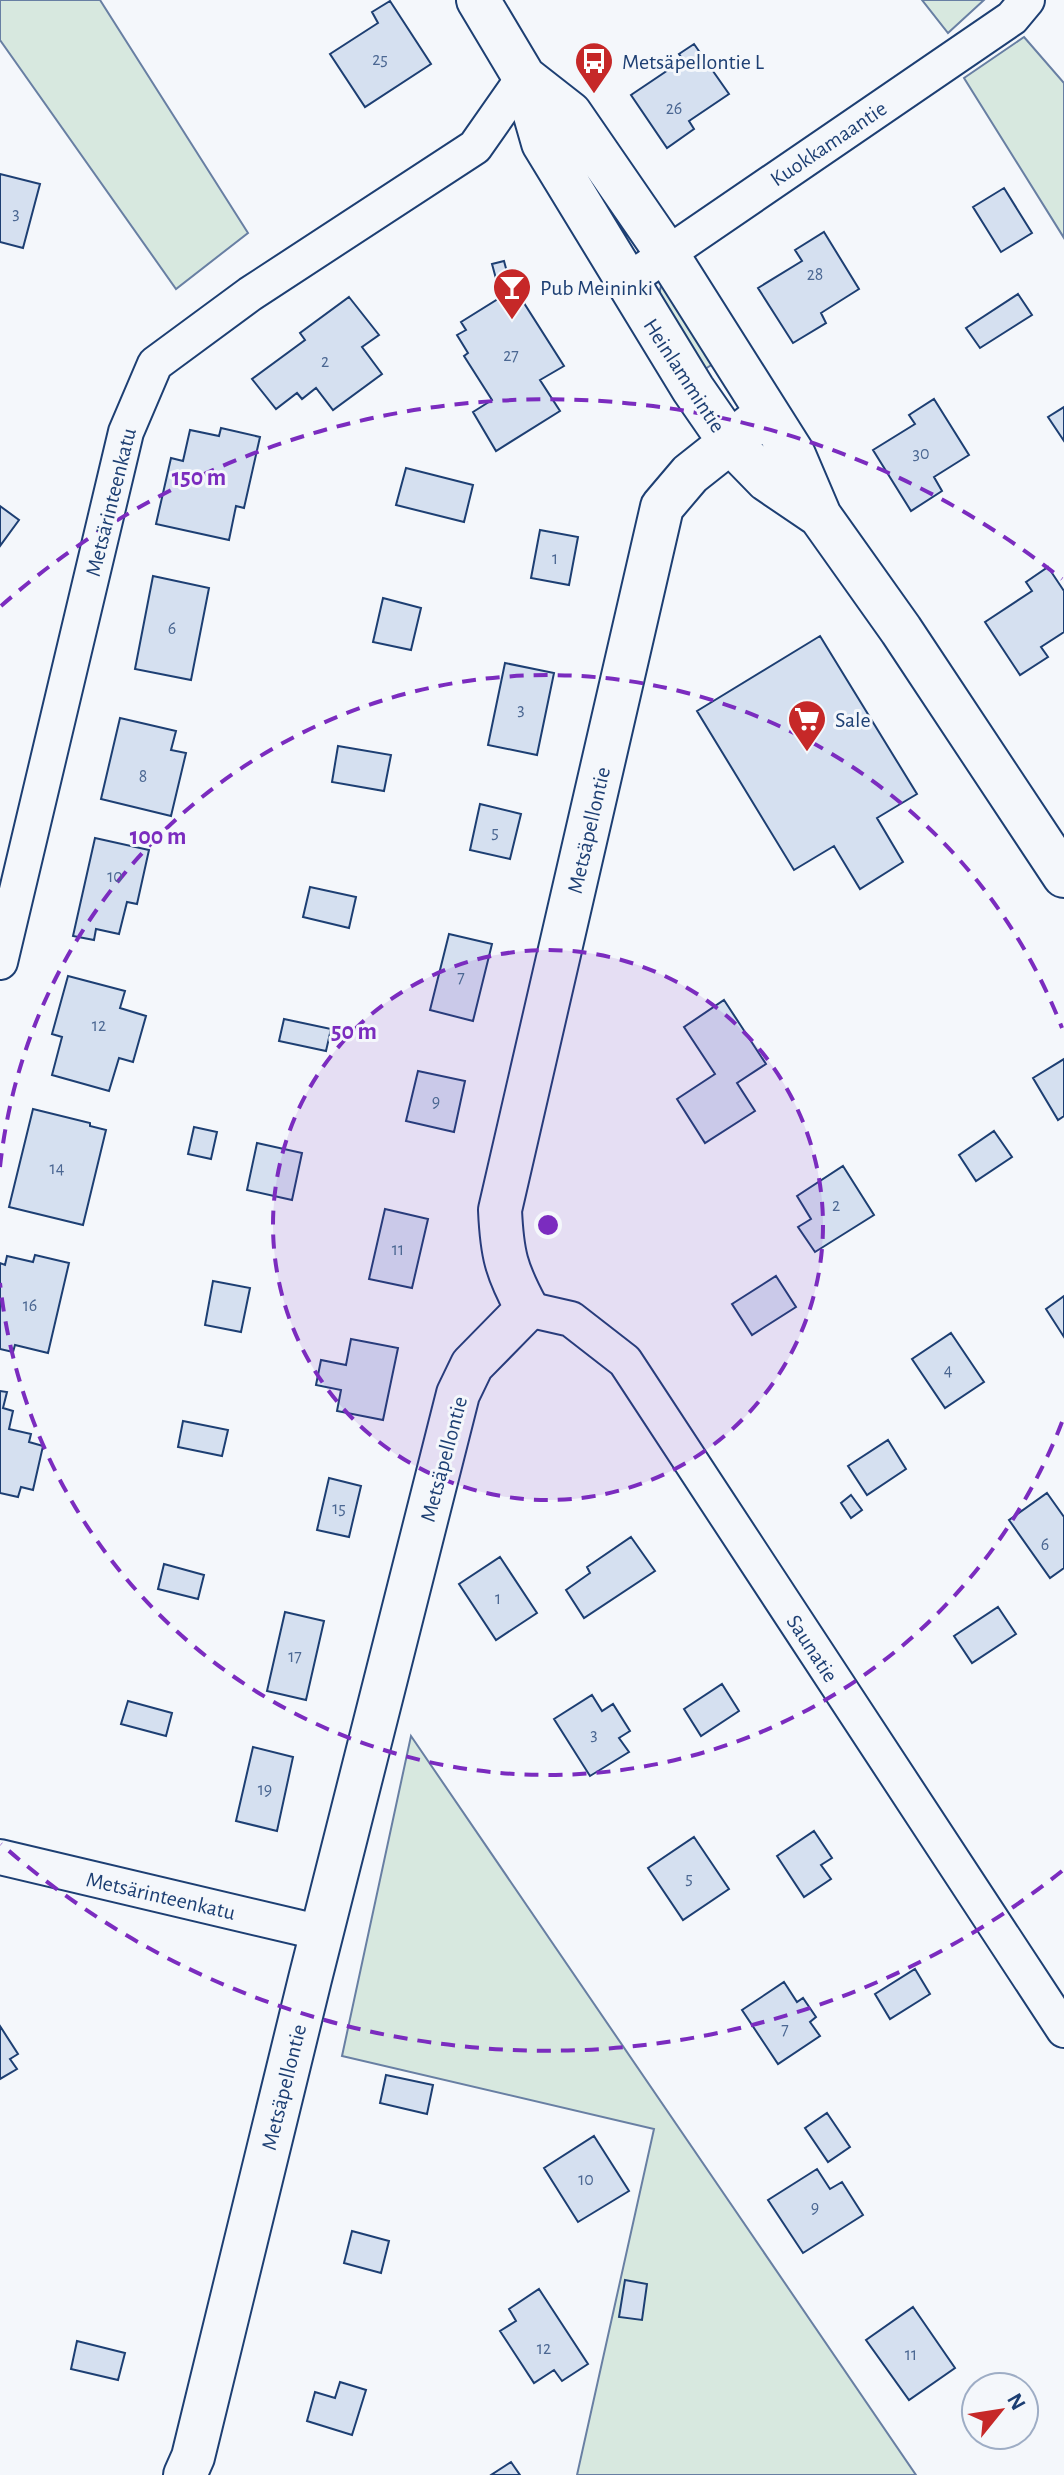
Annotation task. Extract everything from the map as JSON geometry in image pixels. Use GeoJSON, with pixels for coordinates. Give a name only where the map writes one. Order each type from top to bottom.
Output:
{"type":"FeatureCollection","features":[{"type":"Feature","properties":{"kind":"street","name":"Heinlammintie"},"geometry":{"type":"LineString","coordinates":[[478,0],[524,77],[543,143],[693,389],[729,441],[767,480],[820,516]]}},
{"type":"Feature","properties":{"kind":"street","name":"Kuokkamaantie"},"geometry":{"type":"LineString","coordinates":[[626,282],[1012,18],[1027,0]]}},
{"type":"Feature","properties":{"kind":"street","name":"Heinlammintie"},"geometry":{"type":"LineString","coordinates":[[524,77],[570,113],[667,254],[794,455],[820,516],[901,630],[1064,876]]}},
{"type":"Feature","properties":{"kind":"street","name":"Metsärinteenkatu"},"geometry":{"type":"LineString","coordinates":[[0,962],[126,432],[155,364],[250,294],[475,147],[524,77]]}},
{"type":"Feature","properties":{"kind":"street","name":"Metsäpellontie"},"geometry":{"type":"LineString","coordinates":[[185,2475],[193,2457],[458,1394],[472,1365],[527,1309],[502,1253],[500,1210],[662,507],[690,474],[767,413]]}},
{"type":"Feature","properties":{"kind":"street","name":"Saunatie"},"geometry":{"type":"LineString","coordinates":[[527,1309],[571,1319],[625,1361],[1064,2030]]}},
{"type":"Feature","properties":{"kind":"street","name":"Metsärinteenkatu"},"geometry":{"type":"LineString","coordinates":[[0,1857],[322,1933]]}},
{"type":"Feature","properties":{"kind":"shaded area"},"geometry":{"type":"Polygon","coordinates":[[[0,0],[100,0],[248,233],[176,289],[0,40],[0,0]]]}},
{"type":"Feature","properties":{"kind":"shaded area"},"geometry":{"type":"Polygon","coordinates":[[[922,0],[984,0],[948,33],[922,0]]]}},
{"type":"Feature","properties":{"kind":"shaded area"},"geometry":{"type":"Polygon","coordinates":[[[1024,37],[1064,83],[1064,238],[964,78],[1024,37]]]}},
{"type":"Feature","properties":{"kind":"shaded area"},"geometry":{"type":"Polygon","coordinates":[[[661,286],[668,288],[716,362],[694,376],[665,319],[661,307],[661,286]]]}},
{"type":"Feature","properties":{"kind":"shaded area"},"geometry":{"type":"Polygon","coordinates":[[[411,1736],[916,2475],[577,2475],[654,2129],[342,2056],[411,1736]]]}},
{"type":"Feature","properties":{"kind":"building"},"geometry":{"type":"Polygon","coordinates":[[[390,1],[431,64],[365,107],[330,54],[378,23],[372,12],[390,1]]]}},
{"type":"Feature","properties":{"kind":"building"},"geometry":{"type":"Polygon","coordinates":[[[694,44],[729,94],[689,121],[694,129],[667,148],[631,95],[683,60],[679,54],[694,44]]]}},
{"type":"Feature","properties":{"kind":"building"},"geometry":{"type":"Polygon","coordinates":[[[0,174],[40,184],[23,248],[0,242],[0,174]]]}},
{"type":"Feature","properties":{"kind":"building"},"geometry":{"type":"Polygon","coordinates":[[[1004,188],[1032,233],[1001,252],[973,207],[1004,188]]]}},
{"type":"Feature","properties":{"kind":"building"},"geometry":{"type":"Polygon","coordinates":[[[824,232],[859,289],[821,313],[826,323],[793,343],[758,288],[802,261],[795,250],[824,232]]]}},
{"type":"Feature","properties":{"kind":"building"},"geometry":{"type":"Polygon","coordinates":[[[504,261],[512,291],[515,289],[564,366],[540,380],[560,411],[496,451],[473,412],[492,400],[464,356],[468,353],[457,335],[466,330],[461,322],[501,297],[492,264],[504,261]]]}},
{"type":"Feature","properties":{"kind":"building"},"geometry":{"type":"Polygon","coordinates":[[[1018,294],[1032,315],[980,348],[966,328],[1018,294]]]}},
{"type":"Feature","properties":{"kind":"building"},"geometry":{"type":"Polygon","coordinates":[[[349,297],[379,335],[362,347],[382,374],[333,410],[316,388],[302,399],[297,393],[276,409],[252,379],[305,340],[300,333],[349,297]]]}},
{"type":"Feature","properties":{"kind":"building"},"geometry":{"type":"Polygon","coordinates":[[[934,399],[969,455],[934,477],[942,491],[911,511],[873,450],[915,424],[909,415],[934,399]]]}},
{"type":"Feature","properties":{"kind":"building"},"geometry":{"type":"Polygon","coordinates":[[[1064,407],[1064,441],[1048,417],[1064,407]]]}},
{"type":"Feature","properties":{"kind":"building"},"geometry":{"type":"Polygon","coordinates":[[[221,428],[260,437],[244,508],[236,506],[229,540],[156,524],[171,458],[183,461],[190,430],[219,436],[221,428]]]}},
{"type":"Feature","properties":{"kind":"building"},"geometry":{"type":"Polygon","coordinates":[[[406,468],[473,485],[464,522],[396,505],[406,468]]]}},
{"type":"Feature","properties":{"kind":"building"},"geometry":{"type":"Polygon","coordinates":[[[0,506],[19,520],[0,546],[0,506]]]}},
{"type":"Feature","properties":{"kind":"building"},"geometry":{"type":"Polygon","coordinates":[[[540,530],[578,537],[569,585],[531,578],[540,530]]]}},
{"type":"Feature","properties":{"kind":"building"},"geometry":{"type":"Polygon","coordinates":[[[1048,567],[1064,591],[1064,632],[1041,647],[1048,657],[1020,675],[985,622],[1032,591],[1026,582],[1048,567]]]}},
{"type":"Feature","properties":{"kind":"building"},"geometry":{"type":"Polygon","coordinates":[[[153,576],[209,588],[191,680],[135,669],[153,576]]]}},
{"type":"Feature","properties":{"kind":"building"},"geometry":{"type":"Polygon","coordinates":[[[383,598],[421,608],[411,650],[373,642],[383,598]]]}},
{"type":"Feature","properties":{"kind":"building","name":"Sale"},"geometry":{"type":"Polygon","coordinates":[[[820,636],[917,794],[877,818],[903,862],[860,889],[834,846],[794,870],[697,711],[820,636]]]}},
{"type":"Feature","properties":{"kind":"building"},"geometry":{"type":"Polygon","coordinates":[[[505,663],[554,673],[537,755],[488,745],[505,663]]]}},
{"type":"Feature","properties":{"kind":"building"},"geometry":{"type":"Polygon","coordinates":[[[120,718],[176,731],[171,750],[186,753],[171,816],[101,799],[120,718]]]}},
{"type":"Feature","properties":{"kind":"building"},"geometry":{"type":"Polygon","coordinates":[[[338,746],[391,755],[384,791],[332,782],[338,746]]]}},
{"type":"Feature","properties":{"kind":"building"},"geometry":{"type":"Polygon","coordinates":[[[480,804],[521,814],[510,859],[470,850],[480,804]]]}},
{"type":"Feature","properties":{"kind":"building"},"geometry":{"type":"Polygon","coordinates":[[[95,838],[149,850],[137,904],[127,902],[119,934],[96,929],[94,940],[73,936],[95,838]]]}},
{"type":"Feature","properties":{"kind":"building"},"geometry":{"type":"Polygon","coordinates":[[[310,887],[356,897],[349,928],[303,917],[310,887]]]}},
{"type":"Feature","properties":{"kind":"building"},"geometry":{"type":"Polygon","coordinates":[[[449,934],[492,944],[473,1021],[430,1010],[449,934]]]}},
{"type":"Feature","properties":{"kind":"building"},"geometry":{"type":"Polygon","coordinates":[[[68,976],[125,991],[120,1008],[146,1016],[133,1062],[119,1058],[109,1091],[52,1075],[62,1037],[52,1034],[68,976]]]}},
{"type":"Feature","properties":{"kind":"building"},"geometry":{"type":"Polygon","coordinates":[[[724,1000],[766,1064],[737,1083],[755,1111],[705,1143],[677,1099],[715,1074],[684,1027],[724,1000]]]}},
{"type":"Feature","properties":{"kind":"building"},"geometry":{"type":"Polygon","coordinates":[[[284,1019],[331,1029],[326,1051],[279,1041],[284,1019]]]}},
{"type":"Feature","properties":{"kind":"building"},"geometry":{"type":"Polygon","coordinates":[[[1064,1059],[1064,1116],[1058,1120],[1033,1078],[1064,1059]]]}},
{"type":"Feature","properties":{"kind":"building"},"geometry":{"type":"Polygon","coordinates":[[[418,1071],[465,1081],[454,1132],[406,1121],[418,1071]]]}},
{"type":"Feature","properties":{"kind":"building"},"geometry":{"type":"Polygon","coordinates":[[[33,1109],[106,1130],[83,1225],[9,1207],[33,1109]]]}},
{"type":"Feature","properties":{"kind":"building"},"geometry":{"type":"Polygon","coordinates":[[[194,1127],[217,1132],[211,1159],[188,1154],[194,1127]]]}},
{"type":"Feature","properties":{"kind":"building"},"geometry":{"type":"Polygon","coordinates":[[[994,1131],[1012,1157],[976,1181],[959,1155],[994,1131]]]}},
{"type":"Feature","properties":{"kind":"building"},"geometry":{"type":"Polygon","coordinates":[[[257,1143],[302,1153],[292,1200],[247,1190],[257,1143]]]}},
{"type":"Feature","properties":{"kind":"building"},"geometry":{"type":"Polygon","coordinates":[[[843,1166],[874,1215],[815,1252],[798,1227],[811,1219],[797,1196],[843,1166]]]}},
{"type":"Feature","properties":{"kind":"building"},"geometry":{"type":"Polygon","coordinates":[[[385,1209],[428,1219],[412,1288],[369,1279],[385,1209]]]}},
{"type":"Feature","properties":{"kind":"building"},"geometry":{"type":"Polygon","coordinates":[[[35,1255],[69,1263],[48,1353],[15,1345],[13,1352],[0,1349],[0,1263],[5,1265],[7,1256],[33,1262],[35,1255]]]}},
{"type":"Feature","properties":{"kind":"building"},"geometry":{"type":"Polygon","coordinates":[[[776,1276],[796,1307],[752,1335],[732,1304],[776,1276]]]}},
{"type":"Feature","properties":{"kind":"building"},"geometry":{"type":"Polygon","coordinates":[[[213,1281],[250,1288],[241,1332],[205,1325],[213,1281]]]}},
{"type":"Feature","properties":{"kind":"building"},"geometry":{"type":"Polygon","coordinates":[[[1064,1296],[1064,1337],[1046,1309],[1064,1296]]]}},
{"type":"Feature","properties":{"kind":"building"},"geometry":{"type":"Polygon","coordinates":[[[951,1333],[984,1382],[945,1408],[912,1359],[951,1333]]]}},
{"type":"Feature","properties":{"kind":"building"},"geometry":{"type":"Polygon","coordinates":[[[351,1339],[398,1348],[383,1420],[337,1411],[341,1390],[316,1385],[321,1360],[346,1365],[351,1339]]]}},
{"type":"Feature","properties":{"kind":"building"},"geometry":{"type":"Polygon","coordinates":[[[0,1391],[7,1392],[3,1408],[13,1411],[9,1429],[31,1434],[29,1442],[43,1446],[33,1490],[21,1487],[18,1497],[0,1493],[0,1391]]]}},
{"type":"Feature","properties":{"kind":"building"},"geometry":{"type":"Polygon","coordinates":[[[183,1421],[228,1430],[222,1456],[178,1447],[183,1421]]]}},
{"type":"Feature","properties":{"kind":"building"},"geometry":{"type":"Polygon","coordinates":[[[888,1440],[906,1469],[867,1495],[848,1466],[888,1440]]]}},
{"type":"Feature","properties":{"kind":"building"},"geometry":{"type":"Polygon","coordinates":[[[329,1478],[361,1486],[349,1537],[317,1530],[329,1478]]]}},
{"type":"Feature","properties":{"kind":"building"},"geometry":{"type":"Polygon","coordinates":[[[1047,1493],[1064,1517],[1064,1568],[1050,1578],[1009,1520],[1047,1493]]]}},
{"type":"Feature","properties":{"kind":"building"},"geometry":{"type":"Polygon","coordinates":[[[851,1495],[862,1510],[851,1518],[841,1503],[851,1495]]]}},
{"type":"Feature","properties":{"kind":"building"},"geometry":{"type":"Polygon","coordinates":[[[631,1537],[655,1571],[584,1618],[566,1590],[590,1573],[587,1567],[631,1537]]]}},
{"type":"Feature","properties":{"kind":"building"},"geometry":{"type":"Polygon","coordinates":[[[500,1557],[537,1613],[496,1640],[459,1584],[500,1557]]]}},
{"type":"Feature","properties":{"kind":"building"},"geometry":{"type":"Polygon","coordinates":[[[164,1564],[204,1575],[198,1599],[158,1589],[164,1564]]]}},
{"type":"Feature","properties":{"kind":"building"},"geometry":{"type":"Polygon","coordinates":[[[998,1607],[1016,1634],[972,1663],[954,1636],[998,1607]]]}},
{"type":"Feature","properties":{"kind":"building"},"geometry":{"type":"Polygon","coordinates":[[[285,1612],[324,1621],[306,1700],[267,1691],[285,1612]]]}},
{"type":"Feature","properties":{"kind":"building"},"geometry":{"type":"Polygon","coordinates":[[[722,1684],[739,1711],[701,1736],[684,1709],[722,1684]]]}},
{"type":"Feature","properties":{"kind":"building"},"geometry":{"type":"Polygon","coordinates":[[[592,1695],[602,1711],[613,1704],[630,1731],[619,1738],[629,1752],[590,1776],[554,1719],[592,1695]]]}},
{"type":"Feature","properties":{"kind":"building"},"geometry":{"type":"Polygon","coordinates":[[[128,1701],[172,1713],[166,1736],[121,1724],[128,1701]]]}},
{"type":"Feature","properties":{"kind":"building"},"geometry":{"type":"Polygon","coordinates":[[[253,1747],[293,1757],[277,1831],[236,1821],[253,1747]]]}},
{"type":"Feature","properties":{"kind":"building"},"geometry":{"type":"Polygon","coordinates":[[[814,1831],[832,1858],[821,1865],[831,1879],[804,1897],[777,1856],[814,1831]]]}},
{"type":"Feature","properties":{"kind":"building"},"geometry":{"type":"Polygon","coordinates":[[[694,1837],[729,1889],[683,1920],[648,1868],[694,1837]]]}},
{"type":"Feature","properties":{"kind":"building"},"geometry":{"type":"Polygon","coordinates":[[[915,1969],[930,1994],[890,2019],[875,1994],[915,1969]]]}},
{"type":"Feature","properties":{"kind":"building"},"geometry":{"type":"Polygon","coordinates":[[[784,1982],[797,2002],[803,1998],[816,2017],[810,2022],[820,2036],[778,2064],[742,2010],[784,1982]]]}},
{"type":"Feature","properties":{"kind":"building"},"geometry":{"type":"Polygon","coordinates":[[[0,2026],[18,2054],[10,2059],[17,2069],[0,2079],[0,2026]]]}},
{"type":"Feature","properties":{"kind":"building"},"geometry":{"type":"Polygon","coordinates":[[[386,2075],[433,2085],[427,2114],[380,2103],[386,2075]]]}},
{"type":"Feature","properties":{"kind":"building"},"geometry":{"type":"Polygon","coordinates":[[[827,2113],[850,2147],[828,2162],[805,2128],[827,2113]]]}},
{"type":"Feature","properties":{"kind":"building"},"geometry":{"type":"Polygon","coordinates":[[[594,2136],[629,2191],[578,2222],[544,2168],[594,2136]]]}},
{"type":"Feature","properties":{"kind":"building"},"geometry":{"type":"Polygon","coordinates":[[[817,2169],[830,2189],[842,2182],[863,2215],[803,2253],[768,2200],[817,2169]]]}},
{"type":"Feature","properties":{"kind":"building"},"geometry":{"type":"Polygon","coordinates":[[[352,2231],[389,2241],[381,2273],[344,2263],[352,2231]]]}},
{"type":"Feature","properties":{"kind":"building"},"geometry":{"type":"Polygon","coordinates":[[[625,2280],[647,2284],[642,2320],[619,2317],[625,2280]]]}},
{"type":"Feature","properties":{"kind":"building"},"geometry":{"type":"Polygon","coordinates":[[[539,2289],[588,2364],[562,2381],[554,2370],[534,2383],[500,2331],[516,2321],[509,2309],[539,2289]]]}},
{"type":"Feature","properties":{"kind":"building"},"geometry":{"type":"Polygon","coordinates":[[[913,2307],[955,2368],[909,2400],[866,2340],[913,2307]]]}},
{"type":"Feature","properties":{"kind":"building"},"geometry":{"type":"Polygon","coordinates":[[[77,2341],[125,2353],[118,2380],[71,2369],[77,2341]]]}},
{"type":"Feature","properties":{"kind":"building"},"geometry":{"type":"Polygon","coordinates":[[[340,2382],[366,2390],[352,2435],[307,2421],[315,2392],[335,2398],[340,2382]]]}},
{"type":"Feature","properties":{"kind":"building"},"geometry":{"type":"Polygon","coordinates":[[[511,2462],[520,2475],[491,2475],[511,2462]]]}},
{"type":"Feature","properties":{"kind":"place","name":"Metsäpellontie L"},"geometry":{"type":"Point","coordinates":[594,95]}},
{"type":"Feature","properties":{"kind":"place","name":"Pub Meininki"},"geometry":{"type":"Point","coordinates":[512,321]}},
{"type":"Feature","properties":{"kind":"place","name":"Sale"},"geometry":{"type":"Point","coordinates":[807,753]}}]}
